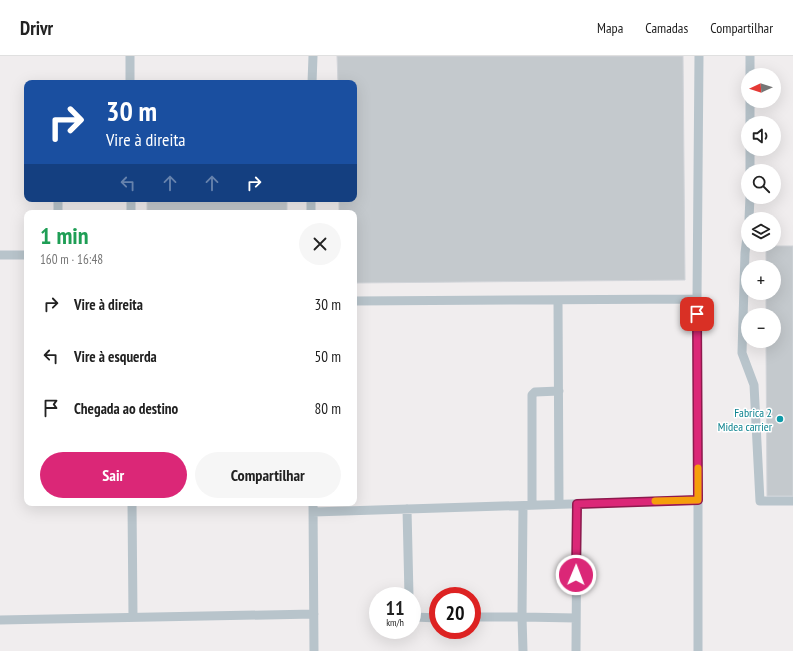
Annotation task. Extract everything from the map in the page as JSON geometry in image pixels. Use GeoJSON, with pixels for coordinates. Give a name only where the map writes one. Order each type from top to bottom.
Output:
{"type":"FeatureCollection","features":[{"type":"Feature","properties":{"kind":"lane"},"geometry":{"type":"LineString","coordinates":[[130,56],[130,80]]}},
{"type":"Feature","properties":{"kind":"lane"},"geometry":{"type":"LineString","coordinates":[[312,80],[313,56]]}},
{"type":"Feature","properties":{"kind":"lane"},"geometry":{"type":"LineString","coordinates":[[698,651],[697,299],[699,56]]}},
{"type":"Feature","properties":{"kind":"lane"},"geometry":{"type":"LineString","coordinates":[[750,56],[750,68]]}},
{"type":"Feature","properties":{"kind":"lane"},"geometry":{"type":"LineString","coordinates":[[745,252],[742,353],[754,385],[760,501],[793,501]]}},
{"type":"Feature","properties":{"kind":"lane"},"geometry":{"type":"LineString","coordinates":[[0,255],[24,255]]}},
{"type":"Feature","properties":{"kind":"lane"},"geometry":{"type":"LineString","coordinates":[[357,301],[697,299]]}},
{"type":"Feature","properties":{"kind":"lane"},"geometry":{"type":"LineString","coordinates":[[558,300],[559,504]]}},
{"type":"Feature","properties":{"kind":"lane"},"geometry":{"type":"LineString","coordinates":[[523,651],[522,617],[532,395],[535,392],[559,391]]}},
{"type":"Feature","properties":{"kind":"lane"},"geometry":{"type":"LineString","coordinates":[[314,651],[313,507],[407,509],[698,500]]}},
{"type":"Feature","properties":{"kind":"lane"},"geometry":{"type":"LineString","coordinates":[[576,651],[577,504]]}},
{"type":"Feature","properties":{"kind":"lane"},"geometry":{"type":"LineString","coordinates":[[132,506],[133,617]]}},
{"type":"Feature","properties":{"kind":"lane"},"geometry":{"type":"LineString","coordinates":[[407,509],[409,587]]}},
{"type":"Feature","properties":{"kind":"lane"},"geometry":{"type":"LineString","coordinates":[[0,620],[314,614]]}},
{"type":"Feature","properties":{"kind":"lane"},"geometry":{"type":"LineString","coordinates":[[481,617],[576,618]]}},
{"type":"Feature","properties":{"kind":"building"},"geometry":{"type":"Polygon","coordinates":[[[337,56],[683,56],[685,280],[357,283],[357,210],[339,210],[339,202],[357,202],[357,80],[338,80],[337,56]]]}},
{"type":"Feature","properties":{"kind":"building"},"geometry":{"type":"Polygon","coordinates":[[[147,202],[287,202],[287,210],[147,210],[147,202]]]}},
{"type":"Feature","properties":{"kind":"building","name":"Fabrica 2 Midea carrier"},"geometry":{"type":"Polygon","coordinates":[[[781,246],[793,246],[793,496],[767,496],[766,348],[781,348],[781,308],[766,308],[766,300],[781,300],[781,260],[766,260],[766,252],[781,252],[781,246]]]}},
{"type":"Feature","properties":{"kind":"slow traffic"},"geometry":{"type":"LineString","coordinates":[[655,501],[698,500],[698,468]]}},
{"type":"Feature","properties":{"kind":"place","name":"Fabrica 2 Midea carrier"},"geometry":{"type":"Point","coordinates":[780,419]}},
{"type":"Feature","properties":{"kind":"route"},"geometry":{"type":"LineString","coordinates":[[576,575],[577,504],[698,500],[697,314]]}}]}
